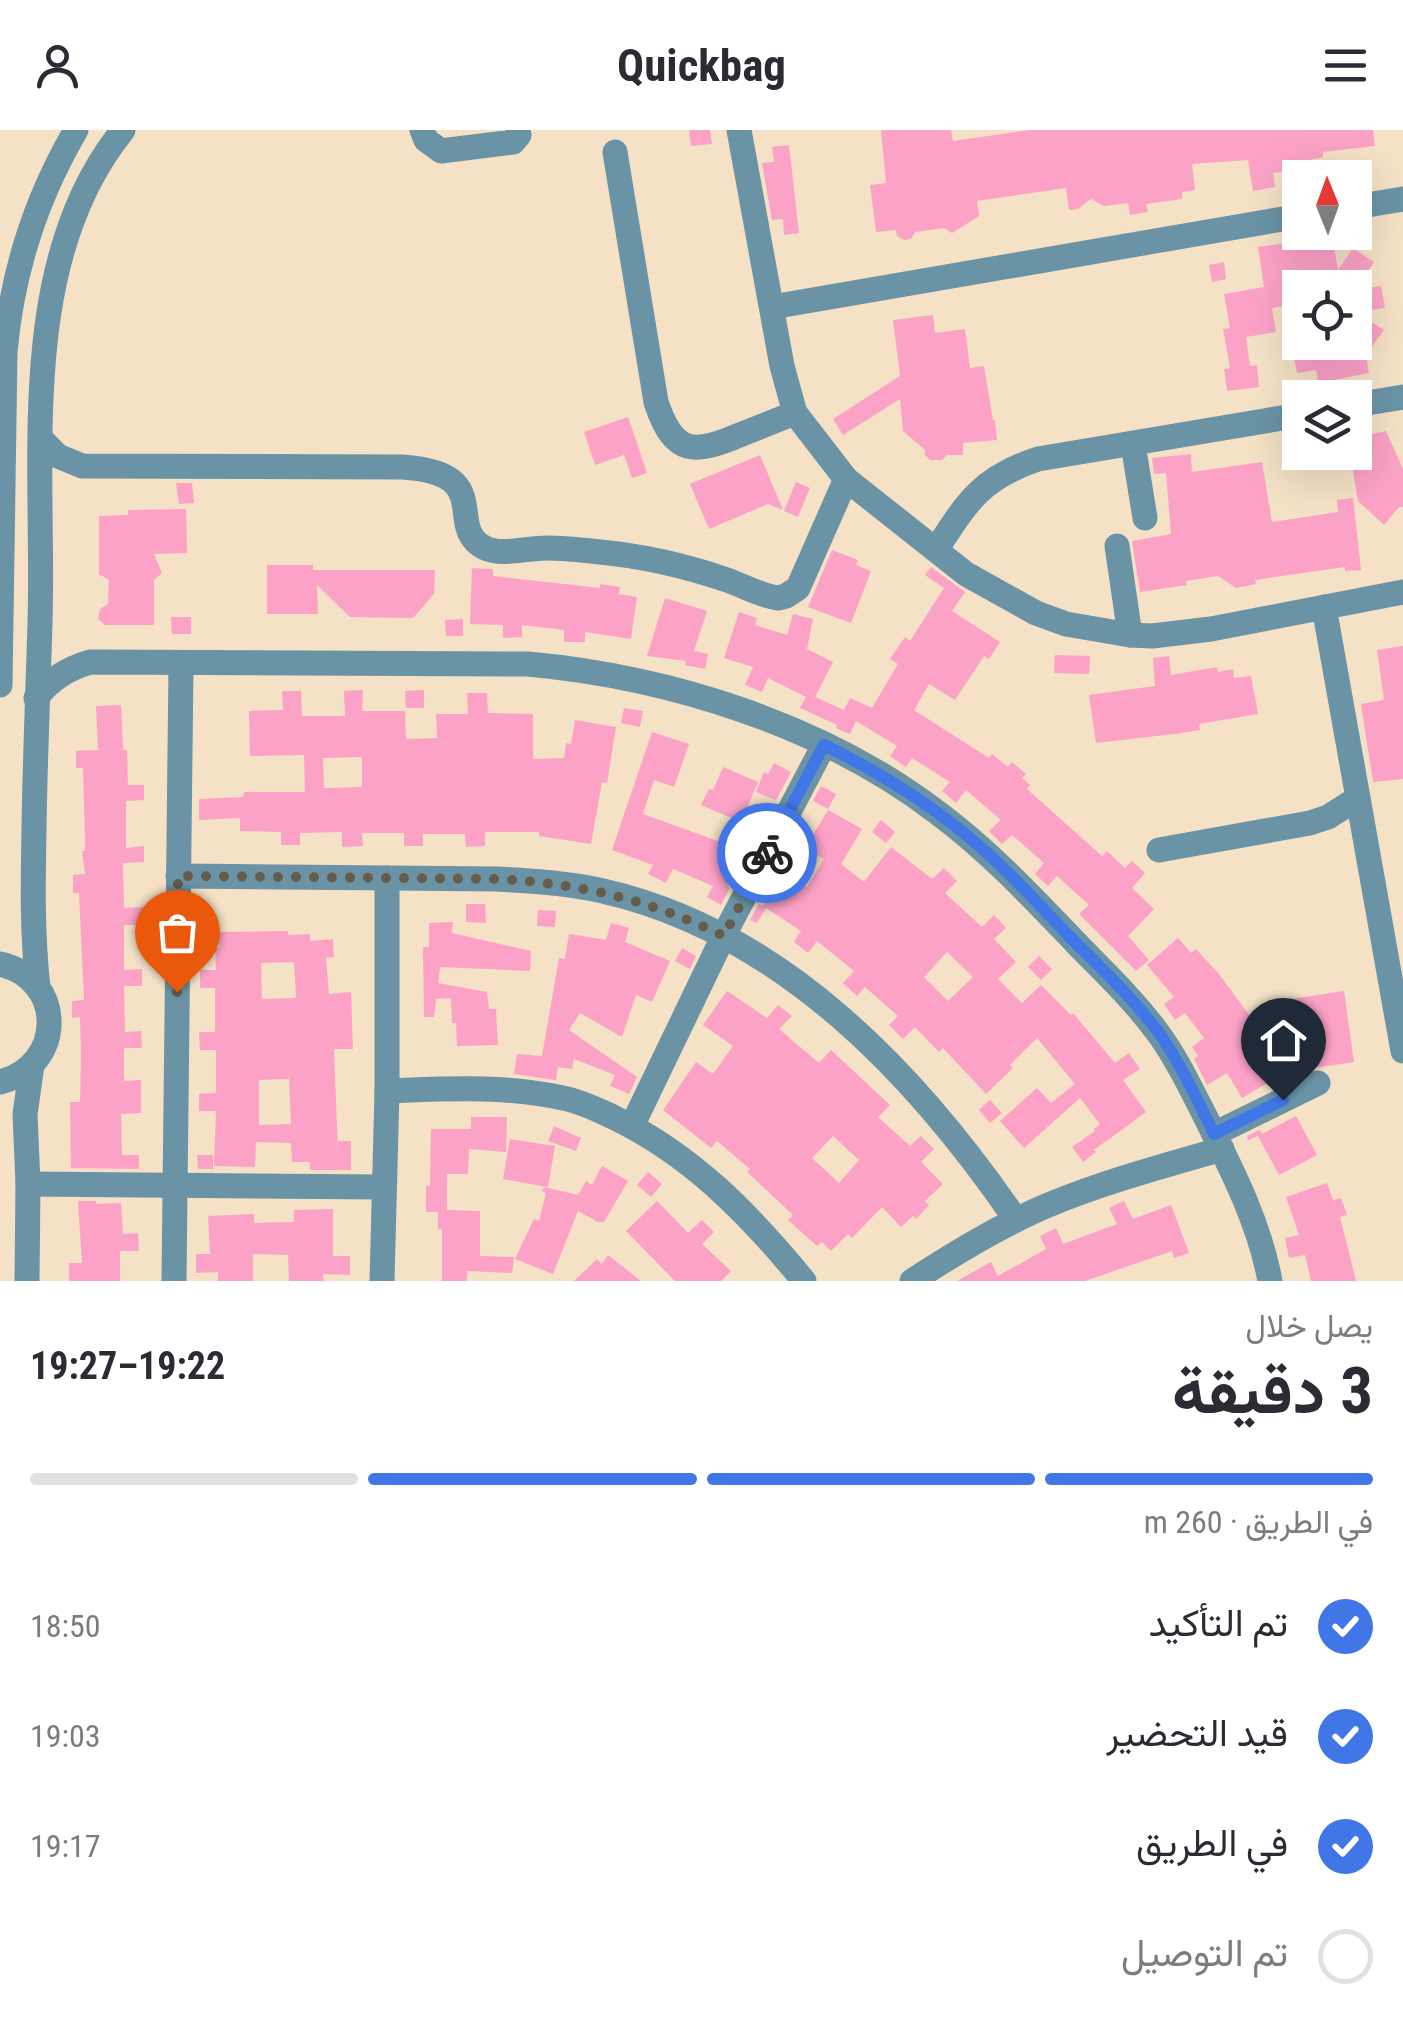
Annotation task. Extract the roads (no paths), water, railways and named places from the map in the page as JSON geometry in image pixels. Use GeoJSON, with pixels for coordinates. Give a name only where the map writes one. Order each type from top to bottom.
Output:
{"type":"FeatureCollection","features":[{"type":"Feature","properties":{"kind":"street"},"geometry":{"type":"LineString","coordinates":[[0,685],[6,352],[13,291],[39,202],[76,130]]}},
{"type":"Feature","properties":{"kind":"street"},"geometry":{"type":"LineString","coordinates":[[38,988],[32,922],[41,439],[48,321],[70,228],[92,176],[123,130]]}},
{"type":"Feature","properties":{"kind":"street"},"geometry":{"type":"LineString","coordinates":[[422,130],[426,140],[441,151],[467,140],[504,134]]}},
{"type":"Feature","properties":{"kind":"street"},"geometry":{"type":"LineString","coordinates":[[740,130],[782,366],[795,413],[846,480],[966,574],[1036,613],[1066,624],[1152,636],[1403,592]]}},
{"type":"Feature","properties":{"kind":"street"},"geometry":{"type":"LineString","coordinates":[[616,152],[656,402],[666,427],[680,443],[704,448],[795,413]]}},
{"type":"Feature","properties":{"kind":"street"},"geometry":{"type":"LineString","coordinates":[[1372,204],[1403,198]]}},
{"type":"Feature","properties":{"kind":"street"},"geometry":{"type":"LineString","coordinates":[[772,307],[1282,219]]}},
{"type":"Feature","properties":{"kind":"street"},"geometry":{"type":"LineString","coordinates":[[1372,402],[1403,397]]}},
{"type":"Feature","properties":{"kind":"street"},"geometry":{"type":"LineString","coordinates":[[936,550],[970,499],[1001,474],[1038,459],[1282,418]]}},
{"type":"Feature","properties":{"kind":"street"},"geometry":{"type":"LineString","coordinates":[[41,439],[65,461],[82,466],[427,470],[439,473],[459,488],[467,526],[485,548],[619,554],[693,570],[778,598],[792,593],[802,582],[846,480]]}},
{"type":"Feature","properties":{"kind":"street"},"geometry":{"type":"LineString","coordinates":[[1133,444],[1145,518]]}},
{"type":"Feature","properties":{"kind":"street"},"geometry":{"type":"LineString","coordinates":[[1117,546],[1130,635]]}},
{"type":"Feature","properties":{"kind":"street"},"geometry":{"type":"LineString","coordinates":[[1324,607],[1403,1051]]}},
{"type":"Feature","properties":{"kind":"street"},"geometry":{"type":"LineString","coordinates":[[40,620],[55,642],[90,662],[528,664],[575,669],[684,692],[752,714],[872,770],[935,810],[979,846],[1124,992],[1160,1034],[1218,1142],[1254,1224],[1270,1281]]}},
{"type":"Feature","properties":{"kind":"street"},"geometry":{"type":"LineString","coordinates":[[36,698],[54,678],[90,662]]}},
{"type":"Feature","properties":{"kind":"street"},"geometry":{"type":"LineString","coordinates":[[174,1281],[181,664]]}},
{"type":"Feature","properties":{"kind":"street"},"geometry":{"type":"LineString","coordinates":[[632,1126],[724,936],[824,745]]}},
{"type":"Feature","properties":{"kind":"street"},"geometry":{"type":"LineString","coordinates":[[1160,850],[1360,810]]}},
{"type":"Feature","properties":{"kind":"street"},"geometry":{"type":"LineString","coordinates":[[178,876],[550,882],[653,905],[757,954],[834,1012],[934,1113],[980,1166],[1016,1220]]}},
{"type":"Feature","properties":{"kind":"street"},"geometry":{"type":"LineString","coordinates":[[382,1281],[387,1091],[386,878]]}},
{"type":"Feature","properties":{"kind":"street"},"geometry":{"type":"LineString","coordinates":[[0,964],[24,973],[38,988],[50,1019],[42,1052],[32,1066],[0,1082]]}},
{"type":"Feature","properties":{"kind":"street"},"geometry":{"type":"LineString","coordinates":[[27,1281],[26,1114],[32,1066]]}},
{"type":"Feature","properties":{"kind":"street"},"geometry":{"type":"LineString","coordinates":[[912,1281],[1016,1220],[1218,1142],[1318,1083]]}},
{"type":"Feature","properties":{"kind":"street"},"geometry":{"type":"LineString","coordinates":[[387,1091],[474,1089],[566,1098],[632,1126],[694,1166],[766,1235],[804,1281]]}},
{"type":"Feature","properties":{"kind":"street"},"geometry":{"type":"LineString","coordinates":[[28,1184],[384,1187]]}}]}
